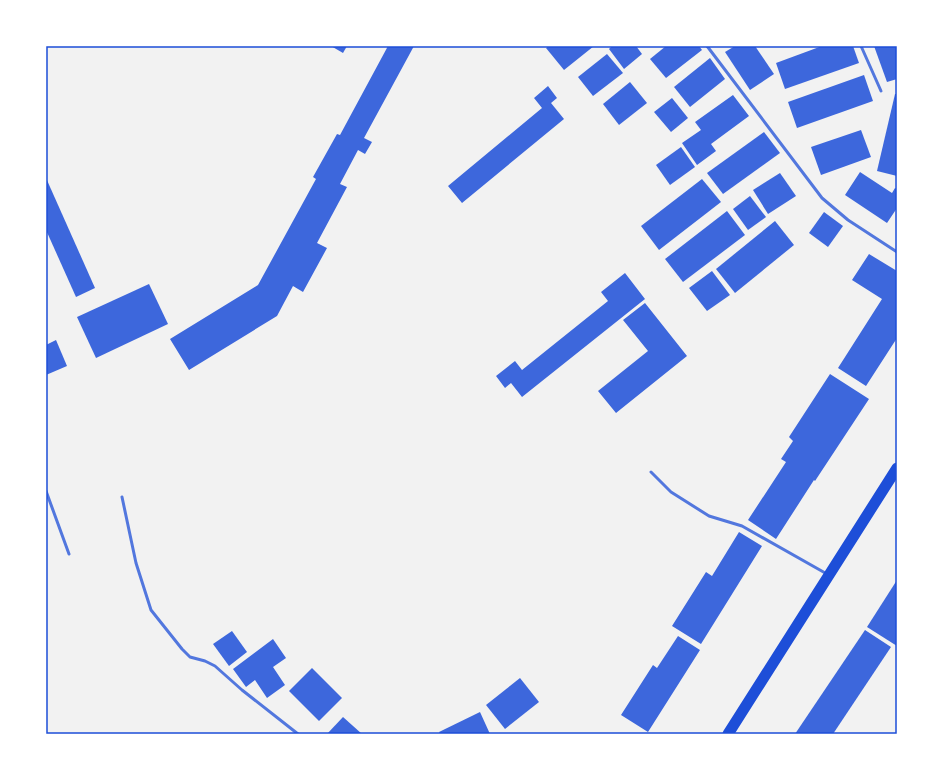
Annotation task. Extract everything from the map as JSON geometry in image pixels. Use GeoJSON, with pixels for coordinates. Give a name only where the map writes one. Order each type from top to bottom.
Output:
{"type":"FeatureCollection","features":[{"type":"Feature","properties":{"kind":"highway"},"geometry":{"type":"LineString","coordinates":[[728,734],[897,468]]}},
{"type":"Feature","properties":{"kind":"lane"},"geometry":{"type":"LineString","coordinates":[[707,46],[822,198],[848,220],[897,252]]}},
{"type":"Feature","properties":{"kind":"lane"},"geometry":{"type":"LineString","coordinates":[[861,46],[881,91]]}},
{"type":"Feature","properties":{"kind":"lane"},"geometry":{"type":"LineString","coordinates":[[651,472],[671,492],[710,516],[742,526],[829,575]]}},
{"type":"Feature","properties":{"kind":"lane"},"geometry":{"type":"LineString","coordinates":[[46,491],[69,554]]}},
{"type":"Feature","properties":{"kind":"lane"},"geometry":{"type":"LineString","coordinates":[[122,497],[136,563],[151,610],[190,657],[205,661],[215,666],[242,690],[298,734]]}},
{"type":"Feature","properties":{"kind":"building"},"geometry":{"type":"Polygon","coordinates":[[[331,46],[347,46],[343,53],[331,46]]]}},
{"type":"Feature","properties":{"kind":"building"},"geometry":{"type":"Polygon","coordinates":[[[388,46],[414,46],[364,138],[372,142],[365,154],[358,150],[340,184],[347,187],[317,243],[327,248],[303,292],[293,286],[277,316],[189,370],[170,339],[258,285],[316,179],[313,177],[337,134],[340,135],[388,46]]]}},
{"type":"Feature","properties":{"kind":"building"},"geometry":{"type":"Polygon","coordinates":[[[549,46],[594,46],[564,70],[546,48],[549,46]]]}},
{"type":"Feature","properties":{"kind":"building"},"geometry":{"type":"Polygon","coordinates":[[[612,46],[636,46],[642,54],[624,69],[609,49],[612,46]]]}},
{"type":"Feature","properties":{"kind":"building"},"geometry":{"type":"Polygon","coordinates":[[[666,46],[699,46],[702,50],[666,78],[650,59],[666,46]]]}},
{"type":"Feature","properties":{"kind":"building"},"geometry":{"type":"Polygon","coordinates":[[[735,46],[755,46],[774,74],[750,90],[725,52],[735,46]]]}},
{"type":"Feature","properties":{"kind":"building"},"geometry":{"type":"Polygon","coordinates":[[[822,46],[853,46],[859,63],[785,89],[776,63],[822,46]]]}},
{"type":"Feature","properties":{"kind":"building"},"geometry":{"type":"Polygon","coordinates":[[[874,46],[897,46],[897,79],[887,82],[874,46]]]}},
{"type":"Feature","properties":{"kind":"building"},"geometry":{"type":"Polygon","coordinates":[[[607,54],[623,73],[593,96],[578,77],[607,54]]]}},
{"type":"Feature","properties":{"kind":"building"},"geometry":{"type":"Polygon","coordinates":[[[710,58],[725,79],[690,107],[674,87],[710,58]]]}},
{"type":"Feature","properties":{"kind":"building"},"geometry":{"type":"Polygon","coordinates":[[[864,75],[873,101],[797,128],[788,102],[864,75]]]}},
{"type":"Feature","properties":{"kind":"building"},"geometry":{"type":"Polygon","coordinates":[[[630,82],[647,103],[619,125],[603,104],[630,82]]]}},
{"type":"Feature","properties":{"kind":"building"},"geometry":{"type":"Polygon","coordinates":[[[548,86],[557,98],[551,103],[564,119],[462,203],[448,186],[542,108],[534,98],[548,86]]]}},
{"type":"Feature","properties":{"kind":"building"},"geometry":{"type":"Polygon","coordinates":[[[895,94],[897,94],[897,176],[877,171],[895,94]]]}},
{"type":"Feature","properties":{"kind":"building"},"geometry":{"type":"Polygon","coordinates":[[[733,95],[749,116],[711,144],[716,151],[697,165],[682,143],[701,130],[695,122],[733,95]]]}},
{"type":"Feature","properties":{"kind":"building"},"geometry":{"type":"Polygon","coordinates":[[[672,98],[688,118],[671,132],[654,112],[672,98]]]}},
{"type":"Feature","properties":{"kind":"building"},"geometry":{"type":"Polygon","coordinates":[[[861,130],[871,157],[821,175],[811,147],[861,130]]]}},
{"type":"Feature","properties":{"kind":"building"},"geometry":{"type":"Polygon","coordinates":[[[764,132],[780,153],[723,194],[707,173],[764,132]]]}},
{"type":"Feature","properties":{"kind":"building"},"geometry":{"type":"Polygon","coordinates":[[[681,147],[695,167],[670,185],[656,165],[681,147]]]}},
{"type":"Feature","properties":{"kind":"building"},"geometry":{"type":"Polygon","coordinates":[[[860,172],[892,193],[895,188],[897,189],[897,208],[887,223],[845,195],[860,172]]]}},
{"type":"Feature","properties":{"kind":"building"},"geometry":{"type":"Polygon","coordinates":[[[780,173],[796,196],[768,214],[753,190],[780,173]]]}},
{"type":"Feature","properties":{"kind":"building"},"geometry":{"type":"Polygon","coordinates":[[[46,178],[95,288],[76,297],[46,230],[46,178]]]}},
{"type":"Feature","properties":{"kind":"building"},"geometry":{"type":"Polygon","coordinates":[[[702,179],[721,202],[659,250],[641,226],[702,179]]]}},
{"type":"Feature","properties":{"kind":"building"},"geometry":{"type":"Polygon","coordinates":[[[750,196],[766,217],[748,230],[733,209],[750,196]]]}},
{"type":"Feature","properties":{"kind":"building"},"geometry":{"type":"Polygon","coordinates":[[[727,211],[745,235],[683,282],[665,259],[727,211]]]}},
{"type":"Feature","properties":{"kind":"building"},"geometry":{"type":"Polygon","coordinates":[[[824,212],[843,226],[828,247],[809,233],[824,212]]]}},
{"type":"Feature","properties":{"kind":"building"},"geometry":{"type":"Polygon","coordinates":[[[775,221],[794,245],[735,293],[716,269],[775,221]]]}},
{"type":"Feature","properties":{"kind":"building"},"geometry":{"type":"Polygon","coordinates":[[[869,254],[897,271],[897,338],[866,386],[838,368],[882,299],[852,280],[869,254]]]}},
{"type":"Feature","properties":{"kind":"building"},"geometry":{"type":"Polygon","coordinates":[[[712,271],[730,295],[707,311],[689,288],[712,271]]]}},
{"type":"Feature","properties":{"kind":"building"},"geometry":{"type":"Polygon","coordinates":[[[625,273],[645,299],[522,397],[511,383],[505,388],[496,376],[515,361],[522,370],[608,301],[601,292],[625,273]]]}},
{"type":"Feature","properties":{"kind":"building"},"geometry":{"type":"Polygon","coordinates":[[[149,284],[168,324],[96,358],[77,317],[149,284]]]}},
{"type":"Feature","properties":{"kind":"building"},"geometry":{"type":"Polygon","coordinates":[[[645,303],[687,356],[616,413],[598,391],[648,351],[623,320],[645,303]]]}},
{"type":"Feature","properties":{"kind":"building"},"geometry":{"type":"Polygon","coordinates":[[[56,340],[67,366],[46,375],[46,345],[56,340]]]}},
{"type":"Feature","properties":{"kind":"building"},"geometry":{"type":"Polygon","coordinates":[[[830,374],[869,399],[776,539],[748,520],[786,462],[781,459],[793,441],[789,437],[830,374]]]}},
{"type":"Feature","properties":{"kind":"building"},"geometry":{"type":"Polygon","coordinates":[[[739,532],[762,546],[701,644],[672,626],[706,572],[712,576],[739,532]]]}},
{"type":"Feature","properties":{"kind":"building"},"geometry":{"type":"Polygon","coordinates":[[[897,580],[897,646],[867,627],[897,580]]]}},
{"type":"Feature","properties":{"kind":"building"},"geometry":{"type":"Polygon","coordinates":[[[865,630],[891,647],[833,734],[795,734],[865,630]]]}},
{"type":"Feature","properties":{"kind":"building"},"geometry":{"type":"Polygon","coordinates":[[[232,631],[247,652],[229,666],[213,644],[232,631]]]}},
{"type":"Feature","properties":{"kind":"building"},"geometry":{"type":"Polygon","coordinates":[[[678,636],[700,650],[648,732],[621,715],[653,665],[657,668],[678,636]]]}},
{"type":"Feature","properties":{"kind":"building"},"geometry":{"type":"Polygon","coordinates":[[[273,639],[286,658],[273,667],[285,685],[267,698],[255,680],[246,687],[233,669],[273,639]]]}},
{"type":"Feature","properties":{"kind":"building"},"geometry":{"type":"Polygon","coordinates":[[[312,668],[342,698],[319,721],[289,691],[312,668]]]}},
{"type":"Feature","properties":{"kind":"building"},"geometry":{"type":"Polygon","coordinates":[[[520,678],[539,702],[505,729],[486,705],[520,678]]]}},
{"type":"Feature","properties":{"kind":"building"},"geometry":{"type":"Polygon","coordinates":[[[480,712],[490,734],[440,734],[439,732],[480,712]]]}},
{"type":"Feature","properties":{"kind":"building"},"geometry":{"type":"Polygon","coordinates":[[[343,717],[362,734],[327,734],[343,717]]]}}]}
